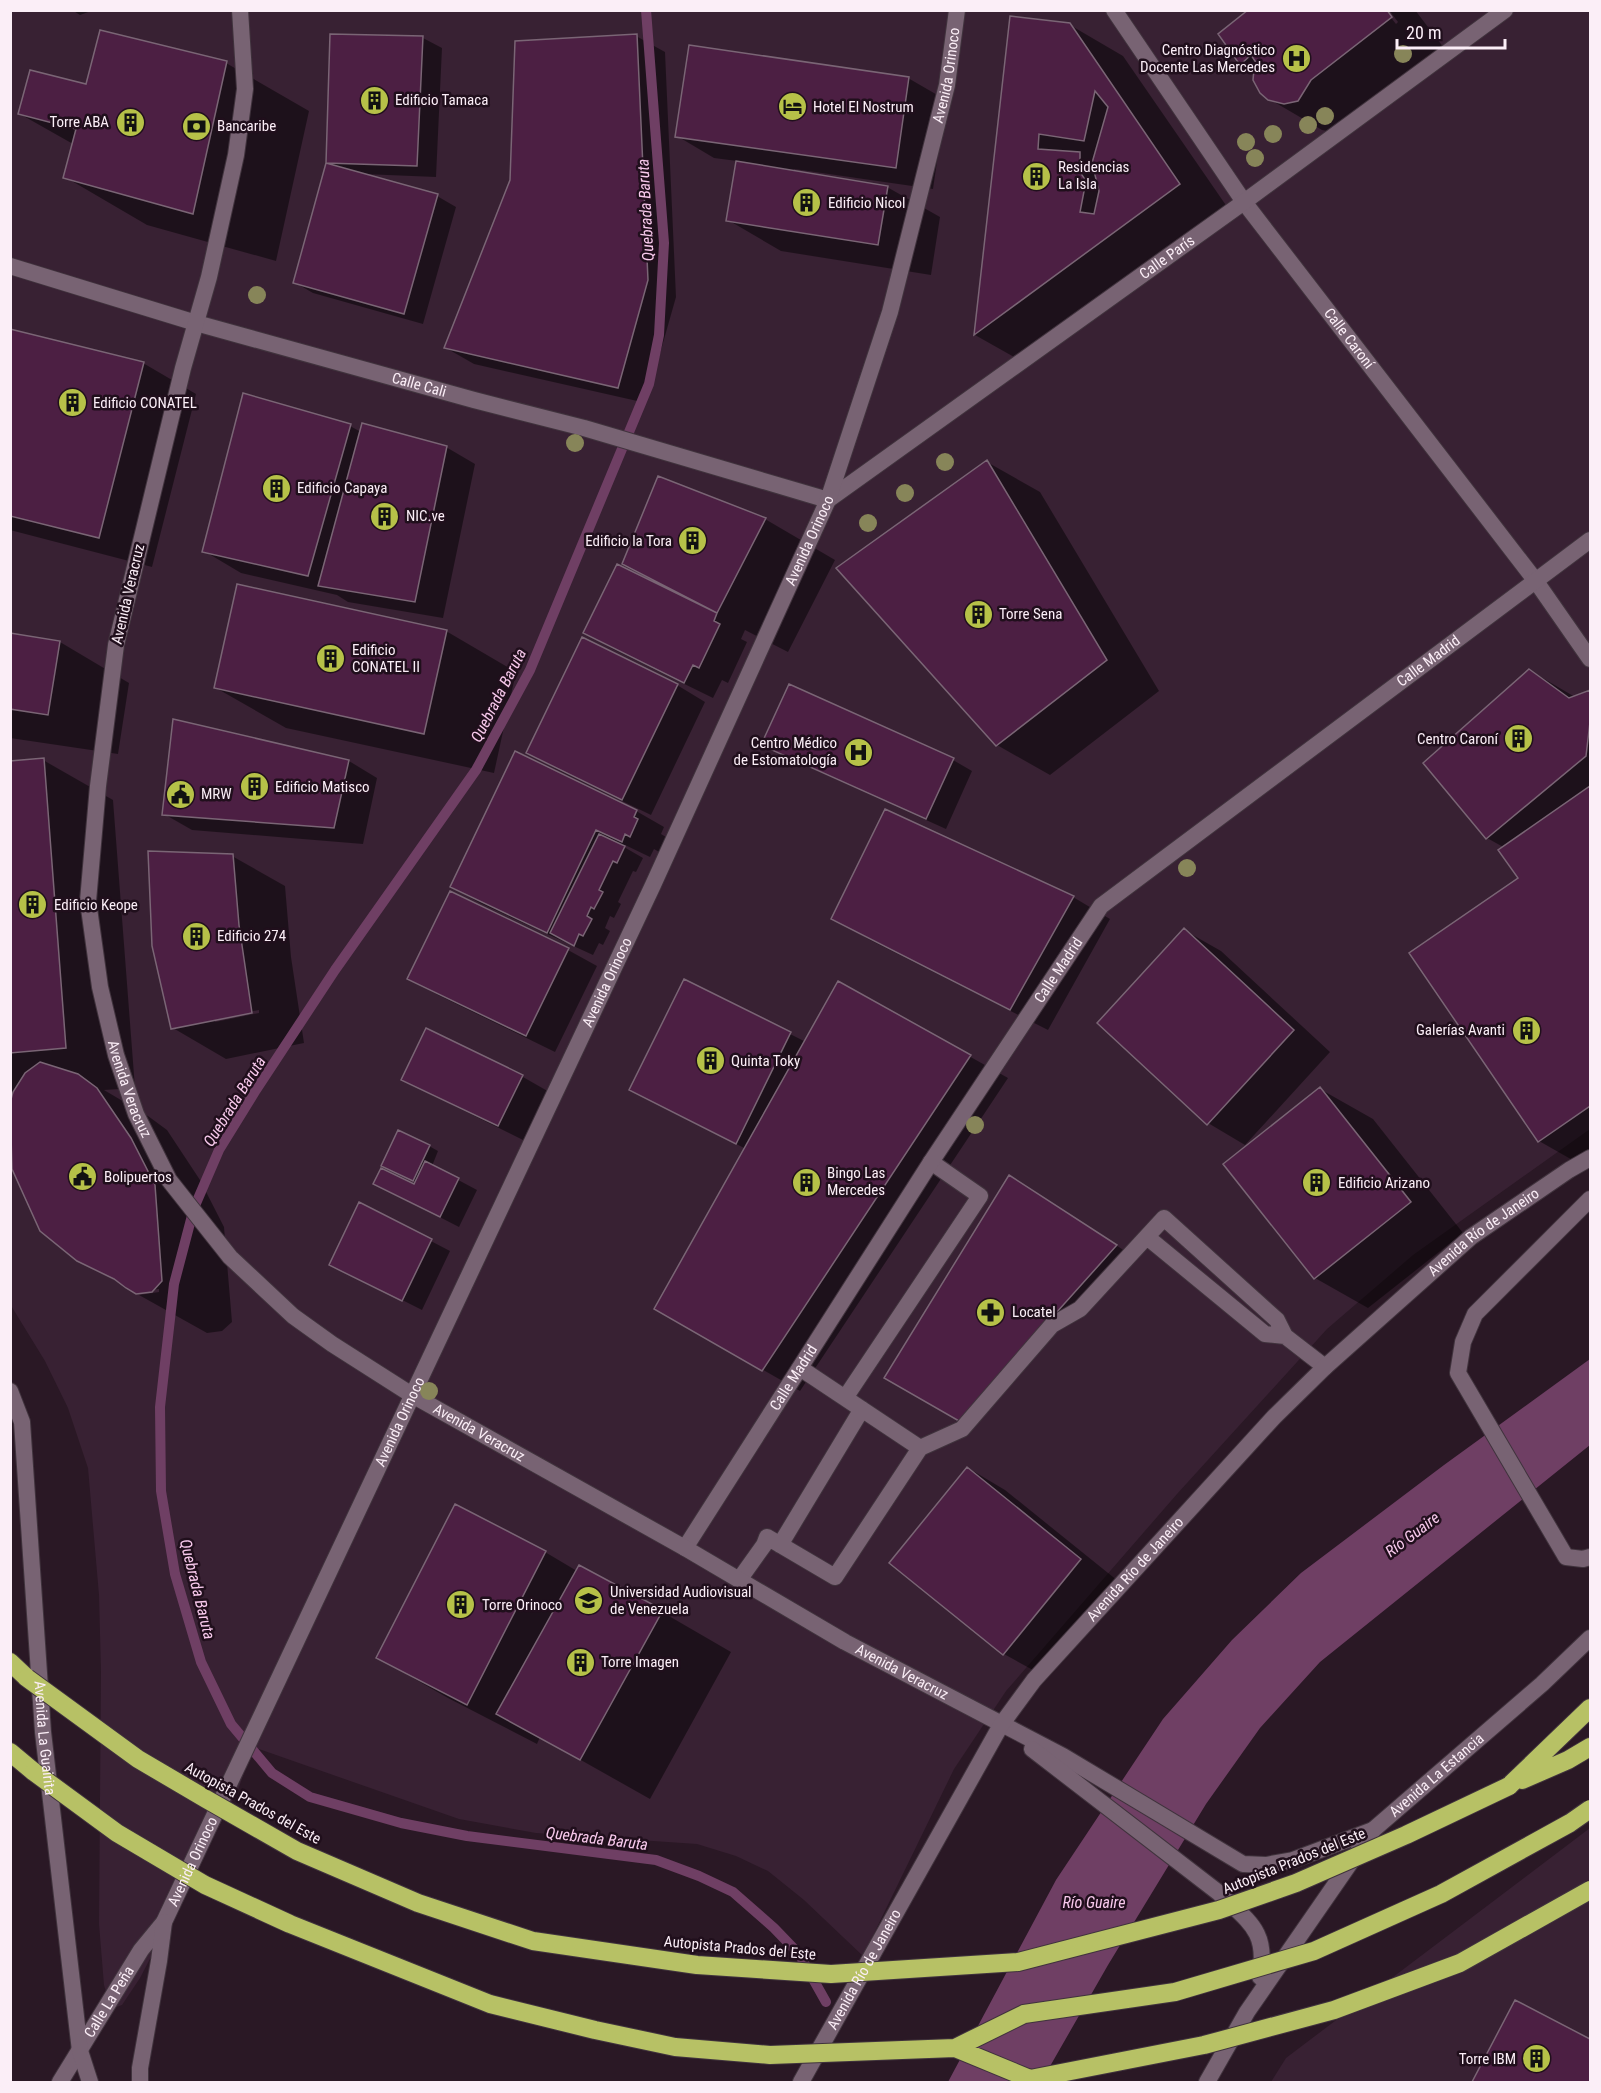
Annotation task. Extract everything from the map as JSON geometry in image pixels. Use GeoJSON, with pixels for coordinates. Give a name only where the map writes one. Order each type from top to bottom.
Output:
{"type":"FeatureCollection","features":[{"type":"Feature","properties":{"kind":"highway","name":"Autopista Prados del Este"},"geometry":{"type":"LineString","coordinates":[[10,1662],[27,1678],[138,1759],[297,1851],[418,1903],[533,1941],[697,1965],[831,1974],[1018,1962],[1219,1910],[1274,1891],[1406,1835],[1590,1748]]}},
{"type":"Feature","properties":{"kind":"highway"},"geometry":{"type":"LineString","coordinates":[[1509,1786],[1590,1708]]}},
{"type":"Feature","properties":{"kind":"highway"},"geometry":{"type":"LineString","coordinates":[[10,1752],[117,1833],[205,1885],[290,1923],[490,2004],[595,2030],[675,2046],[770,2055],[955,2048],[1024,2014],[1175,1992],[1314,1951],[1441,1894],[1570,1823],[1590,1809]]}},
{"type":"Feature","properties":{"kind":"highway"},"geometry":{"type":"LineString","coordinates":[[955,2048],[1030,2079],[1204,2045],[1334,2010],[1460,1963],[1590,1890]]}},
{"type":"Feature","properties":{"kind":"street","name":"Avenida Veracruz"},"geometry":{"type":"LineString","coordinates":[[240,10],[245,89],[236,155],[209,278],[155,477],[116,645],[98,786],[88,901],[100,987],[116,1055],[136,1114],[169,1180],[230,1257],[293,1316],[332,1344],[412,1395],[685,1548],[845,1642],[1001,1725]]}},
{"type":"Feature","properties":{"kind":"street","name":"Avenida Orinoco"},"geometry":{"type":"LineString","coordinates":[[164,1922],[653,885],[828,500],[890,312],[947,85],[957,10]]}},
{"type":"Feature","properties":{"kind":"street","name":"Calle Caroní"},"geometry":{"type":"LineString","coordinates":[[1114,10],[1244,202],[1535,580],[1590,659]]}},
{"type":"Feature","properties":{"kind":"street","name":"Calle París"},"geometry":{"type":"LineString","coordinates":[[828,500],[1244,202],[1504,10]]}},
{"type":"Feature","properties":{"kind":"street","name":"Calle Cali"},"geometry":{"type":"LineString","coordinates":[[10,266],[196,323],[584,428],[828,500]]}},
{"type":"Feature","properties":{"kind":"street","name":"Calle Madrid"},"geometry":{"type":"LineString","coordinates":[[685,1548],[931,1162],[1101,906],[1590,540]]}},
{"type":"Feature","properties":{"kind":"street","name":"Avenida Río de Janeiro"},"geometry":{"type":"LineString","coordinates":[[801,2082],[1001,1725],[1034,1680],[1274,1417],[1325,1366],[1471,1237],[1590,1158]]}},
{"type":"Feature","properties":{"kind":"street"},"geometry":{"type":"LineString","coordinates":[[845,1398],[980,1196],[931,1162]]}},
{"type":"Feature","properties":{"kind":"street"},"geometry":{"type":"LineString","coordinates":[[1590,1199],[1475,1314],[1463,1342],[1458,1373],[1566,1557],[1583,1559],[1590,1557]]}},
{"type":"Feature","properties":{"kind":"street"},"geometry":{"type":"LineString","coordinates":[[739,1580],[764,1545],[767,1537],[835,1576],[920,1448],[962,1429],[1052,1325],[1080,1309],[1164,1218],[1278,1320],[1285,1336],[1325,1366]]}},
{"type":"Feature","properties":{"kind":"street"},"geometry":{"type":"LineString","coordinates":[[1147,1237],[1265,1334],[1285,1336]]}},
{"type":"Feature","properties":{"kind":"street"},"geometry":{"type":"LineString","coordinates":[[800,1368],[920,1448]]}},
{"type":"Feature","properties":{"kind":"street","name":"Avenida La Guairita"},"geometry":{"type":"LineString","coordinates":[[10,1391],[22,1422],[43,1732],[80,2051],[90,2082]]}},
{"type":"Feature","properties":{"kind":"street"},"geometry":{"type":"LineString","coordinates":[[780,1545],[862,1409]]}},
{"type":"Feature","properties":{"kind":"street","name":"Avenida La Estancia"},"geometry":{"type":"LineString","coordinates":[[1207,2082],[1248,2012],[1373,1830],[1542,1684],[1590,1638]]}},
{"type":"Feature","properties":{"kind":"street"},"geometry":{"type":"LineString","coordinates":[[1001,1725],[1063,1756],[1243,1864],[1266,1865],[1293,1860],[1373,1830]]}},
{"type":"Feature","properties":{"kind":"street"},"geometry":{"type":"LineString","coordinates":[[1001,1725],[1219,1893],[1257,1931],[1264,1956],[1259,1981],[1248,2012]]}},
{"type":"Feature","properties":{"kind":"street"},"geometry":{"type":"LineString","coordinates":[[140,2082],[140,2068],[164,1922]]}},
{"type":"Feature","properties":{"kind":"street","name":"Calle La Peña"},"geometry":{"type":"LineString","coordinates":[[60,2082],[141,1950],[164,1922]]}},
{"type":"Feature","properties":{"kind":"shaded area"},"geometry":{"type":"Polygon","coordinates":[[[10,11],[1590,11],[1590,1129],[1413,1255],[1327,1329],[1177,1494],[1006,1691],[954,1769],[863,1956],[804,1900],[768,1871],[736,1856],[697,1844],[536,1833],[459,1819],[253,1747],[238,1790],[140,1978],[122,2005],[111,2009],[104,1985],[99,1924],[101,1672],[99,1595],[88,1468],[68,1408],[45,1361],[10,1304],[10,11]]]}},
{"type":"Feature","properties":{"kind":"shaded area"},"geometry":{"type":"Polygon","coordinates":[[[1590,1828],[1590,2082],[1271,2082],[1286,2058],[1590,1828]]]}},
{"type":"Feature","properties":{"kind":"water","name":"Río Guaire"},"geometry":{"type":"Polygon","coordinates":[[[1590,1359],[1590,1445],[1320,1662],[1260,1728],[1206,1804],[1108,1965],[1041,2082],[948,2082],[1056,1880],[1163,1719],[1232,1640],[1301,1573],[1590,1359]]]}},
{"type":"Feature","properties":{"kind":"building","name":"Centro Diagnóstico Docente Las Mercedes"},"geometry":{"type":"Polygon","coordinates":[[[1248,10],[1387,10],[1392,17],[1311,80],[1298,101],[1284,104],[1268,100],[1260,93],[1253,80],[1257,64],[1251,55],[1240,65],[1218,34],[1248,10]]]}},
{"type":"Feature","properties":{"kind":"building","name":"Residencias La Isla"},"geometry":{"type":"Polygon","coordinates":[[[1010,16],[1070,23],[1180,184],[974,335],[1010,16]],[[1095,91],[1084,141],[1039,134],[1038,149],[1080,152],[1080,172],[1086,181],[1080,212],[1094,214],[1099,191],[1092,163],[1108,107],[1095,91]]]}},
{"type":"Feature","properties":{"kind":"building","name":"Torre ABA"},"geometry":{"type":"Polygon","coordinates":[[[100,30],[227,61],[193,214],[63,178],[76,129],[18,114],[30,70],[86,84],[100,30]]]}},
{"type":"Feature","properties":{"kind":"building","name":"Edificio Tamaca"},"geometry":{"type":"Polygon","coordinates":[[[330,34],[423,36],[417,166],[326,163],[330,34]]]}},
{"type":"Feature","properties":{"kind":"building"},"geometry":{"type":"Polygon","coordinates":[[[637,34],[648,280],[618,388],[444,348],[510,180],[515,41],[637,34]]]}},
{"type":"Feature","properties":{"kind":"building","name":"Hotel El Nostrum"},"geometry":{"type":"Polygon","coordinates":[[[689,45],[909,77],[896,168],[675,137],[689,45]]]}},
{"type":"Feature","properties":{"kind":"building","name":"Edificio Nicol"},"geometry":{"type":"Polygon","coordinates":[[[736,161],[888,186],[878,245],[726,221],[736,161]]]}},
{"type":"Feature","properties":{"kind":"building"},"geometry":{"type":"Polygon","coordinates":[[[326,163],[438,194],[404,314],[293,283],[326,163]]]}},
{"type":"Feature","properties":{"kind":"building","name":"Edificio CONATEL"},"geometry":{"type":"Polygon","coordinates":[[[10,329],[144,362],[99,538],[10,516],[10,329]]]}},
{"type":"Feature","properties":{"kind":"building","name":"Edificio Capaya"},"geometry":{"type":"Polygon","coordinates":[[[243,393],[351,424],[308,576],[202,552],[243,393]]]}},
{"type":"Feature","properties":{"kind":"building","name":"NIC.ve"},"geometry":{"type":"Polygon","coordinates":[[[362,423],[447,446],[415,602],[318,586],[362,423]]]}},
{"type":"Feature","properties":{"kind":"building","name":"Torre Sena"},"geometry":{"type":"Polygon","coordinates":[[[987,460],[1107,660],[996,746],[836,568],[987,460]]]}},
{"type":"Feature","properties":{"kind":"building","name":"Edificio la Tora"},"geometry":{"type":"Polygon","coordinates":[[[658,476],[766,518],[717,613],[622,564],[658,476]]]}},
{"type":"Feature","properties":{"kind":"building"},"geometry":{"type":"Polygon","coordinates":[[[617,564],[717,613],[714,621],[720,624],[699,668],[693,665],[684,683],[583,633],[617,564]]]}},
{"type":"Feature","properties":{"kind":"building","name":"Edificio CONATEL II"},"geometry":{"type":"Polygon","coordinates":[[[237,584],[447,630],[424,734],[214,688],[237,584]]]}},
{"type":"Feature","properties":{"kind":"building"},"geometry":{"type":"Polygon","coordinates":[[[10,633],[60,641],[48,715],[10,709],[10,633]]]}},
{"type":"Feature","properties":{"kind":"building"},"geometry":{"type":"Polygon","coordinates":[[[582,637],[678,684],[622,800],[526,753],[582,637]]]}},
{"type":"Feature","properties":{"kind":"building","name":"Centro Caroní"},"geometry":{"type":"Polygon","coordinates":[[[1529,669],[1569,698],[1590,690],[1590,722],[1586,756],[1486,839],[1423,763],[1529,669]]]}},
{"type":"Feature","properties":{"kind":"building","name":"Centro Médico de Estomatología"},"geometry":{"type":"Polygon","coordinates":[[[789,684],[954,758],[926,819],[761,745],[789,684]]]}},
{"type":"Feature","properties":{"kind":"building","name":"Edificio Matisco"},"geometry":{"type":"Polygon","coordinates":[[[173,719],[349,760],[334,828],[162,815],[173,719]]]}},
{"type":"Feature","properties":{"kind":"building"},"geometry":{"type":"Polygon","coordinates":[[[515,751],[637,810],[634,817],[638,819],[630,837],[625,834],[622,842],[596,830],[547,933],[450,887],[515,751]]]}},
{"type":"Feature","properties":{"kind":"building","name":"Edificio Keope"},"geometry":{"type":"Polygon","coordinates":[[[44,758],[66,1048],[10,1053],[10,761],[44,758]]]}},
{"type":"Feature","properties":{"kind":"building","name":"Galerías Avanti"},"geometry":{"type":"Polygon","coordinates":[[[1590,786],[1590,1106],[1538,1142],[1409,953],[1518,878],[1498,850],[1590,786]]]}},
{"type":"Feature","properties":{"kind":"building"},"geometry":{"type":"Polygon","coordinates":[[[885,809],[1074,896],[1010,1010],[831,919],[885,809]]]}},
{"type":"Feature","properties":{"kind":"building"},"geometry":{"type":"Polygon","coordinates":[[[599,834],[625,846],[617,863],[613,861],[599,890],[603,892],[594,909],[591,907],[587,916],[592,919],[583,936],[579,934],[574,946],[550,933],[599,834]]]}},
{"type":"Feature","properties":{"kind":"building","name":"Edificio 274"},"geometry":{"type":"Polygon","coordinates":[[[148,851],[233,854],[239,925],[252,1013],[171,1029],[152,946],[148,851]]]}},
{"type":"Feature","properties":{"kind":"building"},"geometry":{"type":"Polygon","coordinates":[[[450,891],[569,948],[526,1036],[407,979],[450,891]]]}},
{"type":"Feature","properties":{"kind":"building"},"geometry":{"type":"Polygon","coordinates":[[[1184,928],[1294,1030],[1207,1125],[1097,1023],[1184,928]]]}},
{"type":"Feature","properties":{"kind":"building","name":"Quinta Toky"},"geometry":{"type":"Polygon","coordinates":[[[684,979],[791,1032],[736,1144],[629,1090],[684,979]]]}},
{"type":"Feature","properties":{"kind":"building","name":"Bingo Las Mercedes"},"geometry":{"type":"Polygon","coordinates":[[[838,981],[971,1055],[762,1371],[654,1309],[838,981]]]}},
{"type":"Feature","properties":{"kind":"building"},"geometry":{"type":"Polygon","coordinates":[[[426,1028],[523,1075],[498,1126],[401,1080],[426,1028]]]}},
{"type":"Feature","properties":{"kind":"building","name":"Bolipuertos"},"geometry":{"type":"Polygon","coordinates":[[[40,1062],[78,1074],[97,1088],[131,1138],[155,1185],[162,1281],[152,1292],[136,1294],[114,1279],[77,1261],[40,1231],[12,1169],[10,1103],[13,1092],[25,1073],[40,1062]]]}},
{"type":"Feature","properties":{"kind":"building","name":"Edificio Arizano"},"geometry":{"type":"Polygon","coordinates":[[[1320,1087],[1411,1202],[1314,1279],[1223,1164],[1320,1087]]]}},
{"type":"Feature","properties":{"kind":"building"},"geometry":{"type":"Polygon","coordinates":[[[398,1130],[430,1145],[413,1181],[381,1166],[398,1130]]]}},
{"type":"Feature","properties":{"kind":"building"},"geometry":{"type":"Polygon","coordinates":[[[425,1161],[459,1178],[440,1217],[373,1184],[381,1168],[414,1184],[425,1161]]]}},
{"type":"Feature","properties":{"kind":"building","name":"Locatel"},"geometry":{"type":"Polygon","coordinates":[[[1009,1175],[1117,1245],[959,1421],[884,1378],[1009,1175]]]}},
{"type":"Feature","properties":{"kind":"building"},"geometry":{"type":"Polygon","coordinates":[[[359,1202],[432,1239],[402,1301],[329,1265],[359,1202]]]}},
{"type":"Feature","properties":{"kind":"building"},"geometry":{"type":"Polygon","coordinates":[[[967,1467],[1081,1559],[1003,1655],[889,1563],[967,1467]]]}},
{"type":"Feature","properties":{"kind":"building","name":"Torre Orinoco"},"geometry":{"type":"Polygon","coordinates":[[[455,1504],[546,1551],[467,1705],[376,1658],[455,1504]]]}},
{"type":"Feature","properties":{"kind":"building","name":"Torre Imagen"},"geometry":{"type":"Polygon","coordinates":[[[579,1565],[663,1610],[580,1760],[496,1714],[579,1565]]]}},
{"type":"Feature","properties":{"kind":"building","name":"Torre IBM"},"geometry":{"type":"Polygon","coordinates":[[[1515,2000],[1590,2039],[1590,2082],[1472,2082],[1515,2000]]]}},
{"type":"Feature","properties":{"kind":"waterway","name":"Quebrada Baruta"},"geometry":{"type":"LineString","coordinates":[[646,10],[664,243],[659,335],[649,384],[530,670],[476,770],[335,970],[219,1150],[194,1208],[174,1284],[160,1407],[161,1491],[175,1574],[201,1662],[231,1724],[272,1773],[310,1797],[401,1823],[467,1836],[656,1860],[699,1876],[733,1892],[774,1928],[799,1954],[826,2002]]}},
{"type":"Feature","properties":{"kind":"place","name":"Centro Diagnóstico Docente Las Mercedes"},"geometry":{"type":"Point","coordinates":[1296,59]}},
{"type":"Feature","properties":{"kind":"place","name":"Edificio Tamaca"},"geometry":{"type":"Point","coordinates":[374,100]}},
{"type":"Feature","properties":{"kind":"place","name":"Hotel El Nostrum"},"geometry":{"type":"Point","coordinates":[792,107]}},
{"type":"Feature","properties":{"kind":"place","name":"Torre ABA"},"geometry":{"type":"Point","coordinates":[130,122]}},
{"type":"Feature","properties":{"kind":"place","name":"Bancaribe"},"geometry":{"type":"Point","coordinates":[196,126]}},
{"type":"Feature","properties":{"kind":"place","name":"Residencias La Isla"},"geometry":{"type":"Point","coordinates":[1037,176]}},
{"type":"Feature","properties":{"kind":"place","name":"Edificio Nicol"},"geometry":{"type":"Point","coordinates":[807,203]}},
{"type":"Feature","properties":{"kind":"place","name":"Edificio CONATEL"},"geometry":{"type":"Point","coordinates":[72,403]}},
{"type":"Feature","properties":{"kind":"place","name":"Edificio Capaya"},"geometry":{"type":"Point","coordinates":[276,488]}},
{"type":"Feature","properties":{"kind":"place","name":"NIC.ve"},"geometry":{"type":"Point","coordinates":[385,516]}},
{"type":"Feature","properties":{"kind":"place","name":"Edificio la Tora"},"geometry":{"type":"Point","coordinates":[693,541]}},
{"type":"Feature","properties":{"kind":"place","name":"Torre Sena"},"geometry":{"type":"Point","coordinates":[978,614]}},
{"type":"Feature","properties":{"kind":"place","name":"Edificio CONATEL II"},"geometry":{"type":"Point","coordinates":[331,659]}},
{"type":"Feature","properties":{"kind":"place","name":"Centro Caroní"},"geometry":{"type":"Point","coordinates":[1519,739]}},
{"type":"Feature","properties":{"kind":"place","name":"Centro Médico de Estomatología"},"geometry":{"type":"Point","coordinates":[858,752]}},
{"type":"Feature","properties":{"kind":"place","name":"Edificio Matisco"},"geometry":{"type":"Point","coordinates":[254,787]}},
{"type":"Feature","properties":{"kind":"place","name":"MRW"},"geometry":{"type":"Point","coordinates":[180,794]}},
{"type":"Feature","properties":{"kind":"place","name":"Edificio Keope"},"geometry":{"type":"Point","coordinates":[33,905]}},
{"type":"Feature","properties":{"kind":"place","name":"Edificio 274"},"geometry":{"type":"Point","coordinates":[196,936]}},
{"type":"Feature","properties":{"kind":"place","name":"Galerías Avanti"},"geometry":{"type":"Point","coordinates":[1526,1030]}},
{"type":"Feature","properties":{"kind":"place","name":"Quinta Toky"},"geometry":{"type":"Point","coordinates":[710,1061]}},
{"type":"Feature","properties":{"kind":"place","name":"Bolipuertos"},"geometry":{"type":"Point","coordinates":[83,1177]}},
{"type":"Feature","properties":{"kind":"place","name":"Bingo Las Mercedes"},"geometry":{"type":"Point","coordinates":[806,1182]}},
{"type":"Feature","properties":{"kind":"place","name":"Edificio Arizano"},"geometry":{"type":"Point","coordinates":[1317,1183]}},
{"type":"Feature","properties":{"kind":"place","name":"Locatel"},"geometry":{"type":"Point","coordinates":[991,1312]}},
{"type":"Feature","properties":{"kind":"place","name":"Universidad Audiovisual de Venezuela"},"geometry":{"type":"Point","coordinates":[589,1601]}},
{"type":"Feature","properties":{"kind":"place","name":"Torre Orinoco"},"geometry":{"type":"Point","coordinates":[461,1605]}},
{"type":"Feature","properties":{"kind":"place","name":"Torre Imagen"},"geometry":{"type":"Point","coordinates":[580,1662]}},
{"type":"Feature","properties":{"kind":"place","name":"Torre IBM"},"geometry":{"type":"Point","coordinates":[1537,2059]}}]}
